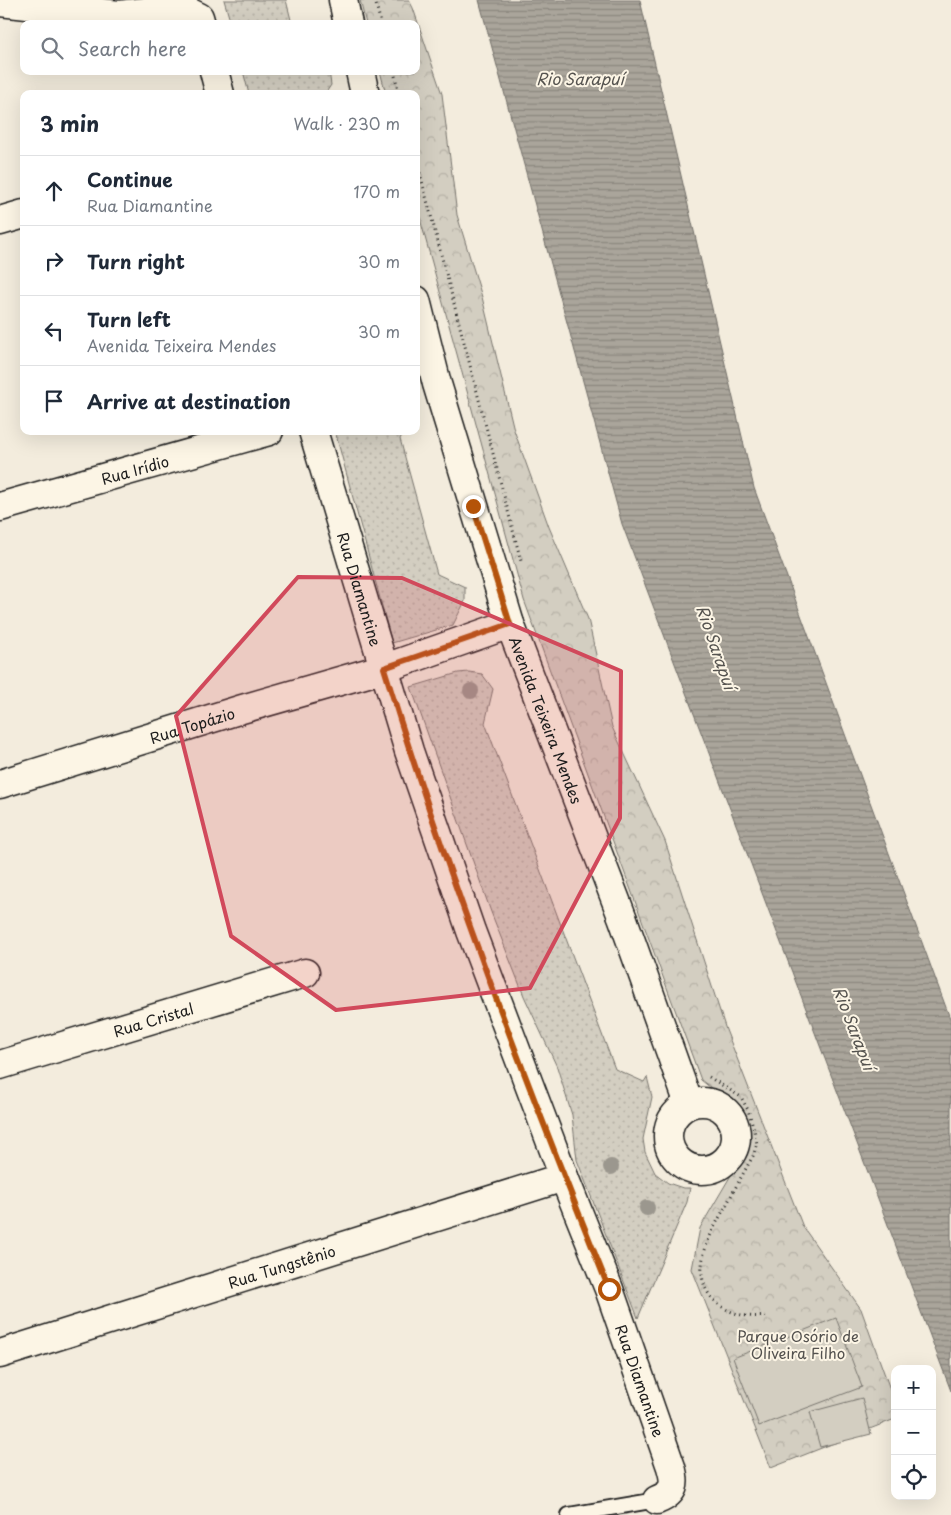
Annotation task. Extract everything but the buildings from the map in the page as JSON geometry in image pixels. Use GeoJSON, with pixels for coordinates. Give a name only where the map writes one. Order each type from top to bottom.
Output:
{"type":"FeatureCollection","features":[{"type":"Feature","properties":{"kind":"street"},"geometry":{"type":"LineString","coordinates":[[343,0],[347,20]]}},
{"type":"Feature","properties":{"kind":"street"},"geometry":{"type":"LineString","coordinates":[[0,2],[119,15],[191,16]]}},
{"type":"Feature","properties":{"kind":"street"},"geometry":{"type":"LineString","coordinates":[[215,75],[219,90]]}},
{"type":"Feature","properties":{"kind":"street"},"geometry":{"type":"LineString","coordinates":[[361,75],[364,90]]}},
{"type":"Feature","properties":{"kind":"street"},"geometry":{"type":"LineString","coordinates":[[0,220],[20,215]]}},
{"type":"Feature","properties":{"kind":"street","name":"Avenida Teixeira Mendes"},"geometry":{"type":"LineString","coordinates":[[420,332],[427,387],[510,624],[623,918],[689,1104]]}},
{"type":"Feature","properties":{"kind":"street","name":"Rua Irídio"},"geometry":{"type":"LineString","coordinates":[[0,507],[255,435]]}},
{"type":"Feature","properties":{"kind":"street","name":"Rua Diamantine"},"geometry":{"type":"LineString","coordinates":[[314,435],[409,751],[471,931],[564,1177],[609,1289],[674,1477],[674,1486],[670,1493],[656,1500]]}},
{"type":"Feature","properties":{"kind":"street","name":"Rua Topázio"},"geometry":{"type":"LineString","coordinates":[[0,784],[242,709],[384,668],[510,624]]}},
{"type":"Feature","properties":{"kind":"street","name":"Rua Cristal"},"geometry":{"type":"LineString","coordinates":[[0,1065],[305,973]]}},
{"type":"Feature","properties":{"kind":"street","name":"Rua Tungstênio"},"geometry":{"type":"LineString","coordinates":[[0,1354],[564,1177]]}},
{"type":"Feature","properties":{"kind":"lane"},"geometry":{"type":"LineString","coordinates":[[569,1515],[656,1500]]}},
{"type":"Feature","properties":{"kind":"path"},"geometry":{"type":"LineString","coordinates":[[375,0],[380,20]]}},
{"type":"Feature","properties":{"kind":"path"},"geometry":{"type":"LineString","coordinates":[[395,75],[399,90]]}},
{"type":"Feature","properties":{"kind":"highlighted area"},"geometry":{"type":"Polygon","coordinates":[[[298,577],[402,578],[621,671],[620,818],[530,988],[336,1010],[231,936],[176,716],[298,577]]]}},
{"type":"Feature","properties":{"kind":"green space"},"geometry":{"type":"Polygon","coordinates":[[[224,0],[286,0],[291,20],[230,20],[224,0]]]}},
{"type":"Feature","properties":{"kind":"green space","name":"Parque Osório de Oliveira Filho"},"geometry":{"type":"Polygon","coordinates":[[[360,0],[409,0],[417,20],[365,20],[360,0]]]}},
{"type":"Feature","properties":{"kind":"green space","name":"Parque Osório de Oliveira Filho"},"geometry":{"type":"Polygon","coordinates":[[[420,29],[442,94],[457,215],[482,297],[514,430],[549,527],[588,619],[612,727],[665,841],[726,1030],[803,1227],[861,1309],[891,1392],[891,1421],[771,1468],[692,1269],[700,1228],[744,1153],[747,1134],[731,1104],[701,1080],[524,600],[420,219],[420,90],[385,90],[381,75],[420,75],[420,29]]]}},
{"type":"Feature","properties":{"kind":"green space"},"geometry":{"type":"Polygon","coordinates":[[[244,75],[330,75],[331,85],[328,90],[248,90],[244,75]]]}},
{"type":"Feature","properties":{"kind":"green space"},"geometry":{"type":"Polygon","coordinates":[[[336,435],[402,435],[400,439],[437,574],[465,587],[465,601],[453,625],[392,643],[336,435]]]}},
{"type":"Feature","properties":{"kind":"green space"},"geometry":{"type":"Polygon","coordinates":[[[458,673],[482,674],[493,689],[485,723],[615,1069],[644,1082],[647,1077],[652,1097],[643,1139],[645,1152],[655,1173],[668,1183],[683,1188],[690,1188],[687,1202],[638,1318],[577,1160],[572,1115],[557,1067],[524,996],[491,912],[411,687],[458,673]]]}},
{"type":"Feature","properties":{"kind":"green space"},"geometry":{"type":"Polygon","coordinates":[[[836,1318],[862,1387],[759,1426],[733,1358],[836,1318]]]}},
{"type":"Feature","properties":{"kind":"green space"},"geometry":{"type":"Polygon","coordinates":[[[862,1398],[871,1434],[820,1447],[810,1412],[862,1398]]]}},
{"type":"Feature","properties":{"kind":"water","name":"Rio Sarapuí"},"geometry":{"type":"Polygon","coordinates":[[[479,0],[640,0],[754,488],[951,1021],[951,1391],[622,524],[479,0]]]}},
{"type":"Feature","properties":{"kind":"route"},"geometry":{"type":"LineString","coordinates":[[473,506],[510,624],[384,668],[409,751],[471,931],[564,1177],[609,1289]]}}]}
